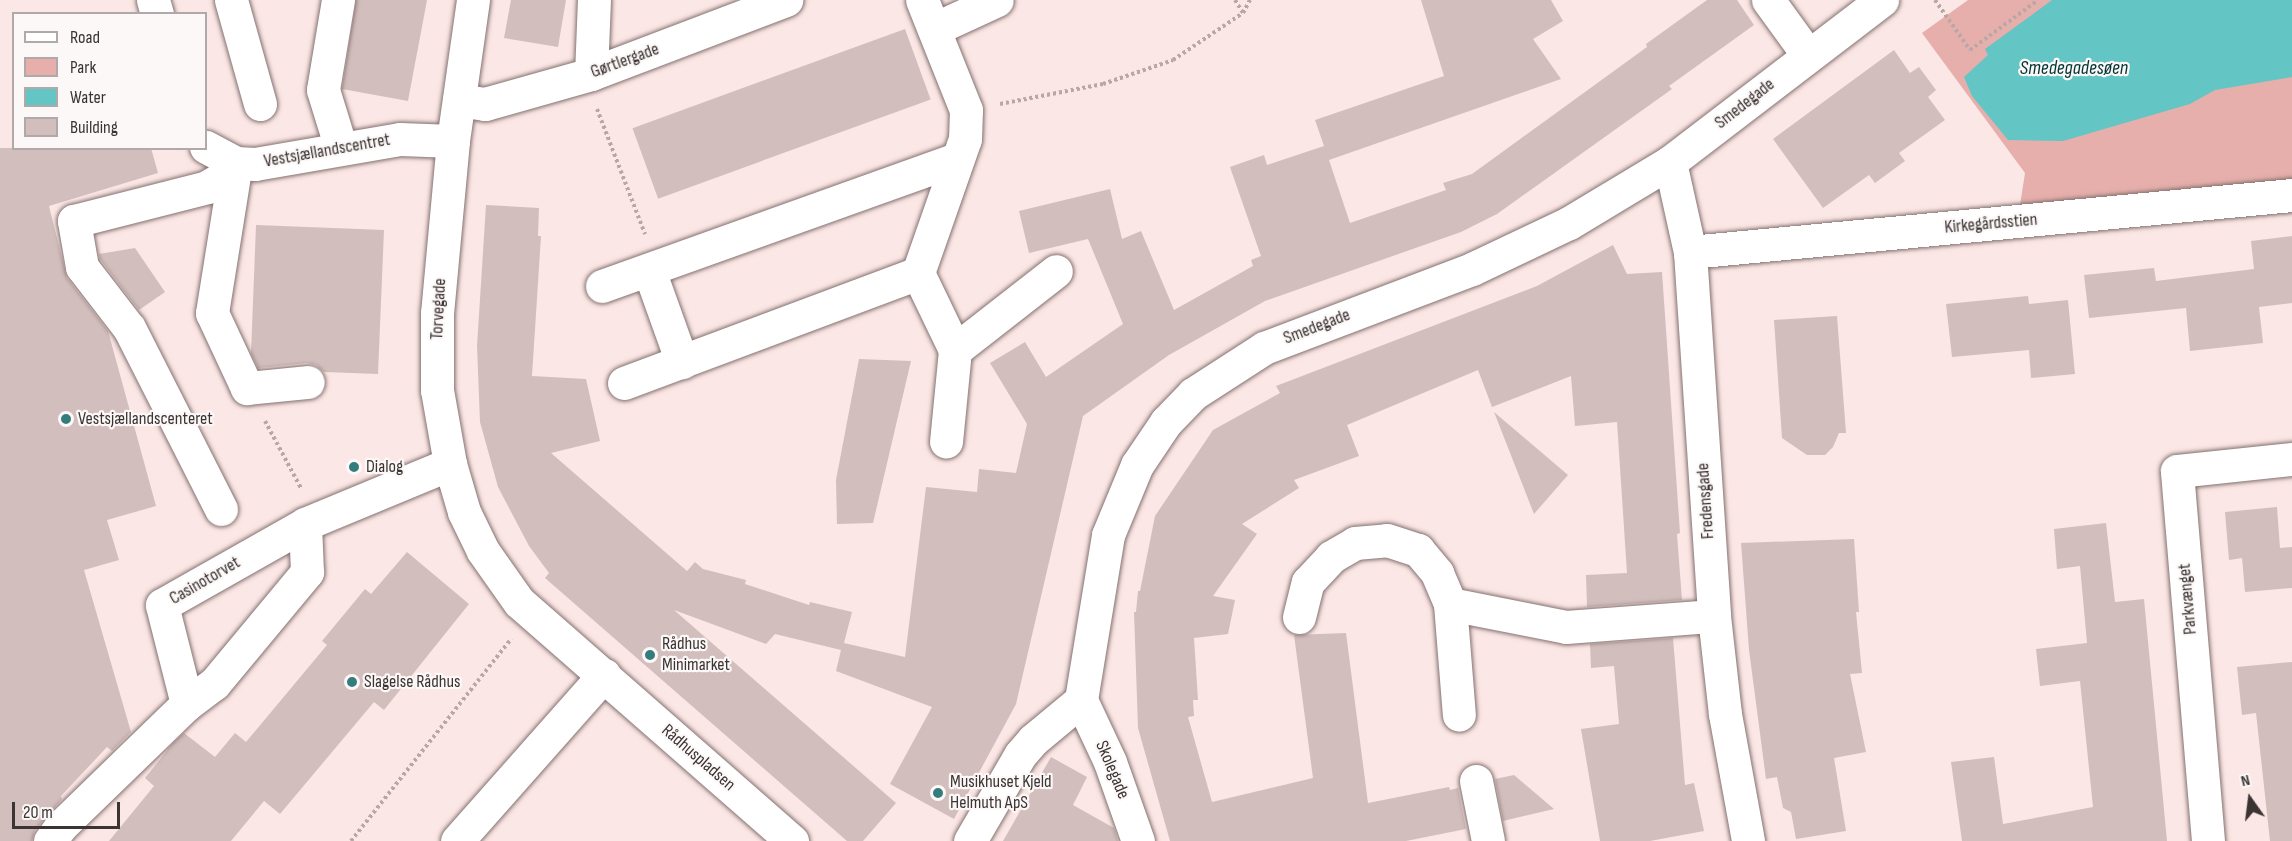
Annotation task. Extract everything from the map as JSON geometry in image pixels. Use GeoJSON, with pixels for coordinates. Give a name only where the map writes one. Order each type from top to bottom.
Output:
{"type":"FeatureCollection","features":[{"type":"Feature","properties":{"kind":"street"},"geometry":{"type":"LineString","coordinates":[[231,0],[260,104]]}},
{"type":"Feature","properties":{"kind":"street"},"geometry":{"type":"LineString","coordinates":[[338,0],[322,90],[341,148]]}},
{"type":"Feature","properties":{"kind":"street","name":"Torvegade"},"geometry":{"type":"LineString","coordinates":[[473,0],[453,141],[437,313],[437,390],[450,464],[464,512],[483,551],[525,607]]}},
{"type":"Feature","properties":{"kind":"street"},"geometry":{"type":"LineString","coordinates":[[591,74],[594,0]]}},
{"type":"Feature","properties":{"kind":"street","name":"Gørtlergade"},"geometry":{"type":"LineString","coordinates":[[459,100],[485,104],[591,74],[786,0]]}},
{"type":"Feature","properties":{"kind":"street"},"geometry":{"type":"LineString","coordinates":[[946,442],[955,350],[918,273],[965,139],[966,110],[928,14],[997,0]]}},
{"type":"Feature","properties":{"kind":"street"},"geometry":{"type":"LineString","coordinates":[[1768,0],[1808,55]]}},
{"type":"Feature","properties":{"kind":"street","name":"Smedegade"},"geometry":{"type":"LineString","coordinates":[[1081,700],[1108,535],[1137,465],[1166,422],[1193,394],[1263,348],[1472,269],[1569,223],[1670,162],[1882,0]]}},
{"type":"Feature","properties":{"kind":"street","name":"Vestsjællandscentret"},"geometry":{"type":"LineString","coordinates":[[235,167],[400,139],[453,141]]}},
{"type":"Feature","properties":{"kind":"street"},"geometry":{"type":"LineString","coordinates":[[207,148],[235,167]]}},
{"type":"Feature","properties":{"kind":"street"},"geometry":{"type":"LineString","coordinates":[[602,286],[957,159]]}},
{"type":"Feature","properties":{"kind":"street","name":"Fredensgade"},"geometry":{"type":"LineString","coordinates":[[1670,162],[1690,252],[1714,616],[1725,714],[1748,841]]}},
{"type":"Feature","properties":{"kind":"street"},"geometry":{"type":"LineString","coordinates":[[235,167],[212,313],[247,388],[308,382]]}},
{"type":"Feature","properties":{"kind":"street"},"geometry":{"type":"LineString","coordinates":[[220,509],[129,328],[82,267],[74,221],[207,187],[235,167]]}},
{"type":"Feature","properties":{"kind":"street","name":"Kirkegårdsstien"},"geometry":{"type":"LineString","coordinates":[[1690,252],[2292,195]]}},
{"type":"Feature","properties":{"kind":"street"},"geometry":{"type":"LineString","coordinates":[[649,270],[682,362]]}},
{"type":"Feature","properties":{"kind":"street"},"geometry":{"type":"LineString","coordinates":[[955,350],[1056,271]]}},
{"type":"Feature","properties":{"kind":"street"},"geometry":{"type":"LineString","coordinates":[[624,383],[918,273]]}},
{"type":"Feature","properties":{"kind":"street","name":"Parkvænget"},"geometry":{"type":"LineString","coordinates":[[2208,841],[2177,471],[2292,459]]}},
{"type":"Feature","properties":{"kind":"street","name":"Casinotorvet"},"geometry":{"type":"LineString","coordinates":[[187,704],[162,605],[310,522],[450,464]]}},
{"type":"Feature","properties":{"kind":"street"},"geometry":{"type":"LineString","coordinates":[[50,841],[61,826],[187,704],[214,684],[307,572],[310,522]]}},
{"type":"Feature","properties":{"kind":"street"},"geometry":{"type":"LineString","coordinates":[[1299,617],[1308,582],[1331,557],[1355,543],[1387,540],[1418,550],[1437,573],[1450,604],[1459,715]]}},
{"type":"Feature","properties":{"kind":"street"},"geometry":{"type":"LineString","coordinates":[[1450,604],[1566,627],[1714,616]]}},
{"type":"Feature","properties":{"kind":"street","name":"Rådhuspladsen"},"geometry":{"type":"LineString","coordinates":[[525,607],[792,841]]}},
{"type":"Feature","properties":{"kind":"street"},"geometry":{"type":"LineString","coordinates":[[458,841],[604,675]]}},
{"type":"Feature","properties":{"kind":"street"},"geometry":{"type":"LineString","coordinates":[[970,841],[1020,755],[1033,740],[1081,700]]}},
{"type":"Feature","properties":{"kind":"street","name":"Skolegade"},"geometry":{"type":"LineString","coordinates":[[1081,700],[1110,762],[1138,841]]}},
{"type":"Feature","properties":{"kind":"street"},"geometry":{"type":"LineString","coordinates":[[1476,781],[1488,841]]}},
{"type":"Feature","properties":{"kind":"path"},"geometry":{"type":"LineString","coordinates":[[1235,0],[1243,13]]}},
{"type":"Feature","properties":{"kind":"path"},"geometry":{"type":"LineString","coordinates":[[966,110],[1103,84],[1173,60],[1243,13],[1250,0]]}},
{"type":"Feature","properties":{"kind":"path"},"geometry":{"type":"LineString","coordinates":[[1935,0],[1970,50],[2038,0]]}},
{"type":"Feature","properties":{"kind":"path"},"geometry":{"type":"LineString","coordinates":[[591,74],[597,109],[648,244],[649,270]]}},
{"type":"Feature","properties":{"kind":"path"},"geometry":{"type":"LineString","coordinates":[[247,388],[310,522]]}},
{"type":"Feature","properties":{"kind":"path"},"geometry":{"type":"LineString","coordinates":[[351,841],[525,607]]}},
{"type":"Feature","properties":{"kind":"green space"},"geometry":{"type":"Polygon","coordinates":[[[1968,0],[2292,0],[2292,180],[2020,205],[2025,173],[1922,33],[1968,0]]]}},
{"type":"Feature","properties":{"kind":"water","name":"Smedegadesøen"},"geometry":{"type":"Polygon","coordinates":[[[2052,0],[2292,0],[2292,77],[2215,90],[2190,104],[2063,141],[2008,140],[1972,96],[1964,77],[1988,55],[1985,49],[2052,0]]]}},
{"type":"Feature","properties":{"kind":"building"},"geometry":{"type":"Polygon","coordinates":[[[356,0],[427,0],[408,101],[342,89],[356,0]]]}},
{"type":"Feature","properties":{"kind":"building"},"geometry":{"type":"Polygon","coordinates":[[[511,0],[566,0],[558,47],[504,38],[511,0]]]}},
{"type":"Feature","properties":{"kind":"building"},"geometry":{"type":"Polygon","coordinates":[[[1421,0],[1551,0],[1563,21],[1533,39],[1561,79],[1329,160],[1350,223],[1446,190],[1443,183],[1472,174],[1647,47],[1646,44],[1707,0],[1737,0],[1754,25],[1669,86],[1672,89],[1497,214],[1461,232],[1265,301],[1169,355],[1083,416],[1016,704],[954,819],[890,784],[932,707],[836,671],[841,650],[775,634],[766,644],[674,610],[896,803],[863,841],[847,841],[545,578],[549,573],[529,546],[498,487],[480,422],[477,346],[486,205],[539,208],[538,236],[541,236],[532,376],[586,379],[600,441],[551,453],[687,571],[695,562],[703,569],[746,580],[745,584],[809,605],[810,602],[852,612],[844,643],[905,657],[926,487],[977,492],[979,469],[1016,473],[1027,424],[990,363],[1025,342],[1046,377],[1123,324],[1088,239],[1029,253],[1019,211],[1110,189],[1122,239],[1141,231],[1174,310],[1253,266],[1251,260],[1261,256],[1230,167],[1264,155],[1267,165],[1324,146],[1315,120],[1444,76],[1421,0]]]}},
{"type":"Feature","properties":{"kind":"building"},"geometry":{"type":"Polygon","coordinates":[[[905,29],[931,99],[658,199],[632,128],[905,29]]]}},
{"type":"Feature","properties":{"kind":"building"},"geometry":{"type":"Polygon","coordinates":[[[1894,50],[1910,73],[1919,67],[1936,90],[1928,97],[1945,120],[1899,153],[1905,161],[1875,183],[1869,175],[1823,208],[1773,139],[1894,50]]]}},
{"type":"Feature","properties":{"kind":"building","name":"Vestsjællandscenteret"},"geometry":{"type":"Polygon","coordinates":[[[0,148],[12,148],[12,150],[152,150],[158,173],[49,206],[67,278],[108,331],[156,506],[107,520],[119,560],[84,570],[131,732],[112,751],[107,747],[61,796],[62,799],[35,830],[32,841],[0,841],[0,148]]]}},
{"type":"Feature","properties":{"kind":"building"},"geometry":{"type":"Polygon","coordinates":[[[256,225],[384,230],[378,374],[324,372],[316,365],[307,363],[258,368],[251,353],[256,225]]]}},
{"type":"Feature","properties":{"kind":"building"},"geometry":{"type":"Polygon","coordinates":[[[2292,236],[2292,303],[2259,307],[2263,343],[2190,351],[2186,308],[2089,318],[2084,275],[2154,268],[2156,281],[2254,269],[2251,241],[2292,236]]]}},
{"type":"Feature","properties":{"kind":"building"},"geometry":{"type":"Polygon","coordinates":[[[1613,245],[1627,274],[1662,272],[1680,533],[1677,534],[1682,600],[1587,607],[1586,575],[1627,573],[1617,422],[1575,426],[1571,376],[1492,407],[1478,370],[1347,425],[1359,456],[1294,480],[1299,488],[1242,524],[1257,534],[1213,596],[1235,600],[1228,634],[1194,638],[1198,700],[1193,700],[1194,716],[1188,717],[1212,802],[1313,778],[1294,635],[1346,633],[1368,803],[1449,787],[1450,790],[1458,788],[1466,829],[1406,841],[1170,841],[1138,728],[1134,612],[1136,612],[1138,591],[1140,591],[1155,516],[1213,430],[1280,393],[1276,386],[1537,286],[1613,245]]]}},
{"type":"Feature","properties":{"kind":"building"},"geometry":{"type":"Polygon","coordinates":[[[135,248],[165,292],[139,310],[100,259],[99,254],[135,248]]]}},
{"type":"Feature","properties":{"kind":"building"},"geometry":{"type":"Polygon","coordinates":[[[2028,296],[2029,304],[2068,300],[2075,374],[2031,378],[2029,350],[1952,357],[1946,304],[2028,296]]]}},
{"type":"Feature","properties":{"kind":"building"},"geometry":{"type":"Polygon","coordinates":[[[1837,316],[1846,433],[1839,433],[1833,447],[1825,455],[1807,455],[1782,438],[1774,320],[1837,316]]]}},
{"type":"Feature","properties":{"kind":"building"},"geometry":{"type":"Polygon","coordinates":[[[859,359],[911,361],[873,523],[837,524],[836,480],[859,359]]]}},
{"type":"Feature","properties":{"kind":"building"},"geometry":{"type":"Polygon","coordinates":[[[1494,412],[1568,475],[1534,514],[1494,412]]]}},
{"type":"Feature","properties":{"kind":"building"},"geometry":{"type":"Polygon","coordinates":[[[2277,507],[2280,548],[2292,547],[2292,588],[2245,592],[2242,558],[2229,560],[2225,512],[2277,507]]]}},
{"type":"Feature","properties":{"kind":"building"},"geometry":{"type":"Polygon","coordinates":[[[2106,523],[2115,602],[2144,599],[2167,841],[1962,841],[1951,762],[1994,757],[2003,824],[2093,807],[2080,681],[2040,686],[2036,649],[2087,643],[2080,566],[2057,569],[2054,529],[2106,523]]]}},
{"type":"Feature","properties":{"kind":"building"},"geometry":{"type":"Polygon","coordinates":[[[1854,539],[1859,612],[1856,612],[1862,673],[1850,674],[1866,752],[1834,758],[1846,831],[1796,839],[1791,812],[1783,808],[1777,777],[1766,779],[1749,650],[1741,543],[1854,539]]]}},
{"type":"Feature","properties":{"kind":"building","name":"Slagelse Rådhus"},"geometry":{"type":"Polygon","coordinates":[[[407,552],[469,604],[384,710],[374,702],[280,814],[264,801],[231,841],[109,841],[154,786],[145,778],[174,742],[184,733],[215,757],[235,733],[246,742],[327,645],[322,641],[365,589],[371,594],[407,552]]]}},
{"type":"Feature","properties":{"kind":"building"},"geometry":{"type":"Polygon","coordinates":[[[1673,638],[1685,785],[1694,783],[1704,831],[1650,841],[1600,841],[1581,729],[1619,724],[1614,666],[1591,668],[1590,644],[1673,638]]]}},
{"type":"Feature","properties":{"kind":"building"},"geometry":{"type":"Polygon","coordinates":[[[2292,662],[2292,841],[2270,841],[2256,713],[2242,715],[2237,667],[2292,662]]]}},
{"type":"Feature","properties":{"kind":"building"},"geometry":{"type":"Polygon","coordinates":[[[1051,757],[1087,777],[1073,805],[1114,828],[1118,841],[1003,841],[1051,757]]]}},
{"type":"Feature","properties":{"kind":"building"},"geometry":{"type":"Polygon","coordinates":[[[1514,775],[1554,809],[1503,821],[1495,779],[1514,775]]]}},
{"type":"Feature","properties":{"kind":"place","name":"Vestsjællandscenteret"},"geometry":{"type":"Point","coordinates":[66,419]}},
{"type":"Feature","properties":{"kind":"place","name":"Dialog"},"geometry":{"type":"Point","coordinates":[354,467]}},
{"type":"Feature","properties":{"kind":"place","name":"Rådhus Minimarket"},"geometry":{"type":"Point","coordinates":[650,655]}},
{"type":"Feature","properties":{"kind":"place","name":"Slagelse Rådhus"},"geometry":{"type":"Point","coordinates":[352,682]}},
{"type":"Feature","properties":{"kind":"place","name":"Musikhuset Kjeld Helmuth ApS"},"geometry":{"type":"Point","coordinates":[938,793]}}]}
